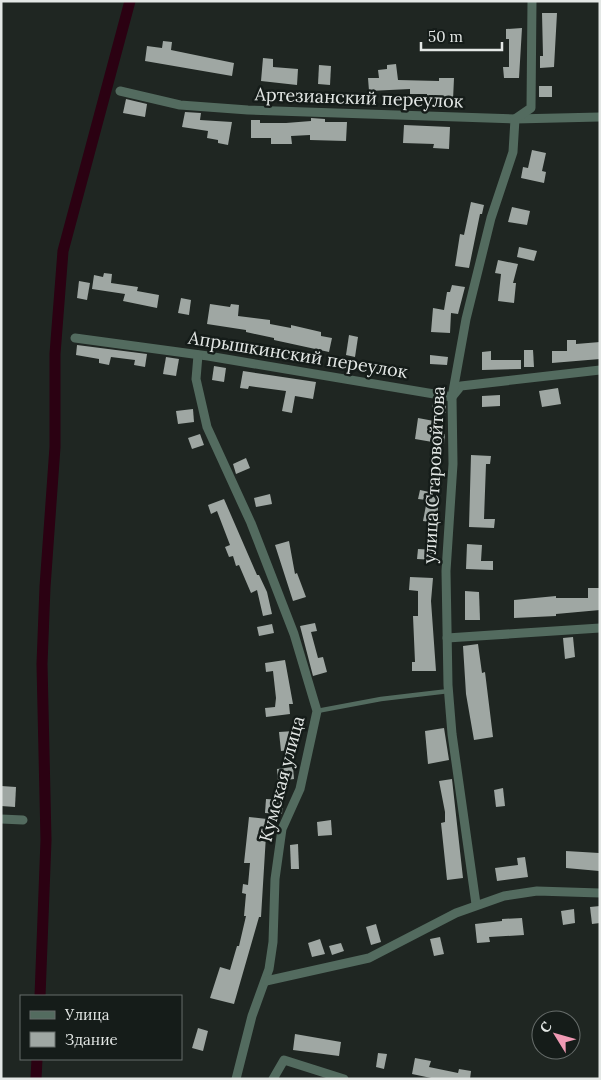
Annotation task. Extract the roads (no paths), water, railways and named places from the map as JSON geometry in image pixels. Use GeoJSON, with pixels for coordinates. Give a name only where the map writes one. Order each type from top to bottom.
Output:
{"type":"FeatureCollection","features":[{"type":"Feature","properties":{"kind":"street"},"geometry":{"type":"LineString","coordinates":[[515,120],[531,108],[532,1]]}},
{"type":"Feature","properties":{"kind":"street","name":"Артезианский переулок"},"geometry":{"type":"LineString","coordinates":[[120,91],[180,104],[248,110],[515,120],[600,117]]}},
{"type":"Feature","properties":{"kind":"street","name":"улица Старовойтова"},"geometry":{"type":"LineString","coordinates":[[476,904],[452,734],[449,691],[446,571],[453,464],[452,397],[466,318],[489,227],[513,152],[515,120]]}},
{"type":"Feature","properties":{"kind":"street","name":"Апрышкинский переулок"},"geometry":{"type":"LineString","coordinates":[[76,338],[198,355],[452,397]]}},
{"type":"Feature","properties":{"kind":"street","name":"Кумская улица"},"geometry":{"type":"LineString","coordinates":[[198,355],[196,379],[207,427],[250,523],[294,634],[317,711],[300,789],[282,830],[275,879],[273,942],[266,981],[252,1016],[236,1079]]}},
{"type":"Feature","properties":{"kind":"street"},"geometry":{"type":"LineString","coordinates":[[452,397],[461,386],[600,370]]}},
{"type":"Feature","properties":{"kind":"street"},"geometry":{"type":"LineString","coordinates":[[447,638],[600,628]]}},
{"type":"Feature","properties":{"kind":"street"},"geometry":{"type":"LineString","coordinates":[[1,819],[23,820]]}},
{"type":"Feature","properties":{"kind":"street"},"geometry":{"type":"LineString","coordinates":[[266,981],[369,958],[476,904],[504,896],[537,891],[600,893]]}},
{"type":"Feature","properties":{"kind":"street"},"geometry":{"type":"LineString","coordinates":[[273,1079],[284,1060],[344,1079]]}},
{"type":"Feature","properties":{"kind":"lane"},"geometry":{"type":"LineString","coordinates":[[317,711],[380,699],[449,691]]}},
{"type":"Feature","properties":{"kind":"waterway"},"geometry":{"type":"LineString","coordinates":[[40,995],[46,840],[42,664],[45,587],[55,447],[55,354],[63,251],[130,1]]}},
{"type":"Feature","properties":{"kind":"waterway"},"geometry":{"type":"LineString","coordinates":[[36,1079],[37,1060]]}}]}
